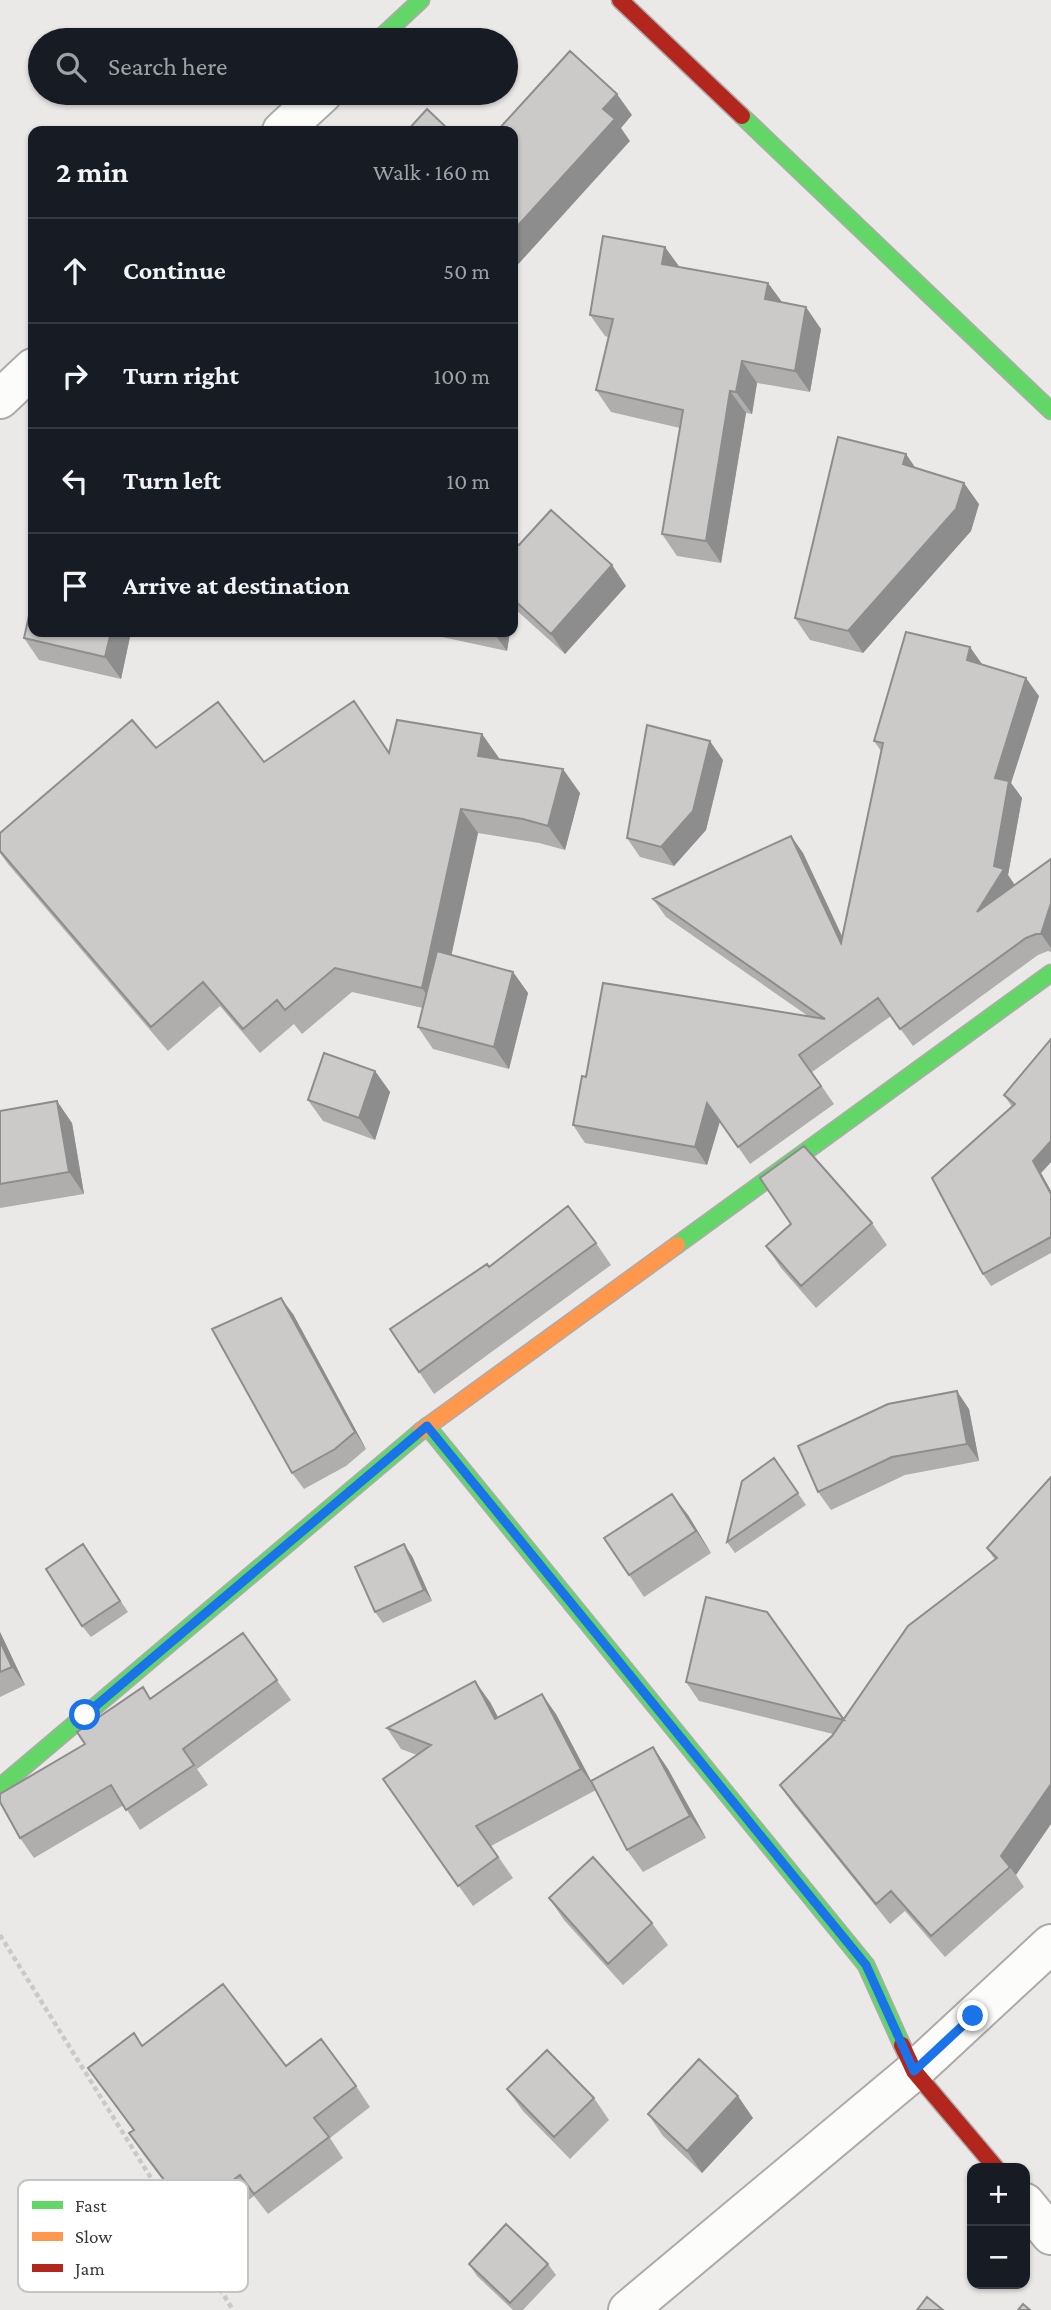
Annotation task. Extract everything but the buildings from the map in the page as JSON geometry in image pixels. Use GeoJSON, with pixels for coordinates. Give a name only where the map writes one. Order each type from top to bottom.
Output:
{"type":"FeatureCollection","features":[{"type":"Feature","properties":{"kind":"street"},"geometry":{"type":"LineString","coordinates":[[391,28],[421,0]]}},
{"type":"Feature","properties":{"kind":"street"},"geometry":{"type":"LineString","coordinates":[[620,0],[1051,411]]}},
{"type":"Feature","properties":{"kind":"street"},"geometry":{"type":"LineString","coordinates":[[287,126],[310,105]]}},
{"type":"Feature","properties":{"kind":"street"},"geometry":{"type":"LineString","coordinates":[[0,399],[28,373]]}},
{"type":"Feature","properties":{"kind":"street"},"geometry":{"type":"LineString","coordinates":[[0,1787],[427,1426],[1051,973]]}},
{"type":"Feature","properties":{"kind":"street"},"geometry":{"type":"LineString","coordinates":[[427,1426],[866,1965],[914,2071],[992,2163]]}},
{"type":"Feature","properties":{"kind":"street"},"geometry":{"type":"LineString","coordinates":[[628,2310],[914,2071],[1051,1944]]}},
{"type":"Feature","properties":{"kind":"street"},"geometry":{"type":"LineString","coordinates":[[1030,2209],[1051,2235]]}},
{"type":"Feature","properties":{"kind":"path"},"geometry":{"type":"LineString","coordinates":[[0,1935],[152,2180]]}},
{"type":"Feature","properties":{"kind":"path"},"geometry":{"type":"LineString","coordinates":[[222,2292],[233,2310]]}},
{"type":"Feature","properties":{"kind":"traffic: fast"},"geometry":{"type":"LineString","coordinates":[[391,28],[421,0]]}},
{"type":"Feature","properties":{"kind":"traffic: fast"},"geometry":{"type":"LineString","coordinates":[[742,116],[1051,411]]}},
{"type":"Feature","properties":{"kind":"traffic: fast"},"geometry":{"type":"LineString","coordinates":[[677,1245],[1051,973]]}},
{"type":"Feature","properties":{"kind":"traffic: fast"},"geometry":{"type":"LineString","coordinates":[[427,1426],[866,1965],[902,2045]]}},
{"type":"Feature","properties":{"kind":"traffic: fast"},"geometry":{"type":"LineString","coordinates":[[0,1787],[421,1431]]}},
{"type":"Feature","properties":{"kind":"traffic: slow"},"geometry":{"type":"LineString","coordinates":[[421,1431],[677,1245]]}},
{"type":"Feature","properties":{"kind":"traffic: jam"},"geometry":{"type":"LineString","coordinates":[[620,0],[742,116]]}},
{"type":"Feature","properties":{"kind":"traffic: jam"},"geometry":{"type":"LineString","coordinates":[[902,2045],[914,2071],[992,2163]]}},
{"type":"Feature","properties":{"kind":"route"},"geometry":{"type":"LineString","coordinates":[[85,1715],[427,1426],[866,1965],[914,2071],[973,2016]]}}]}
